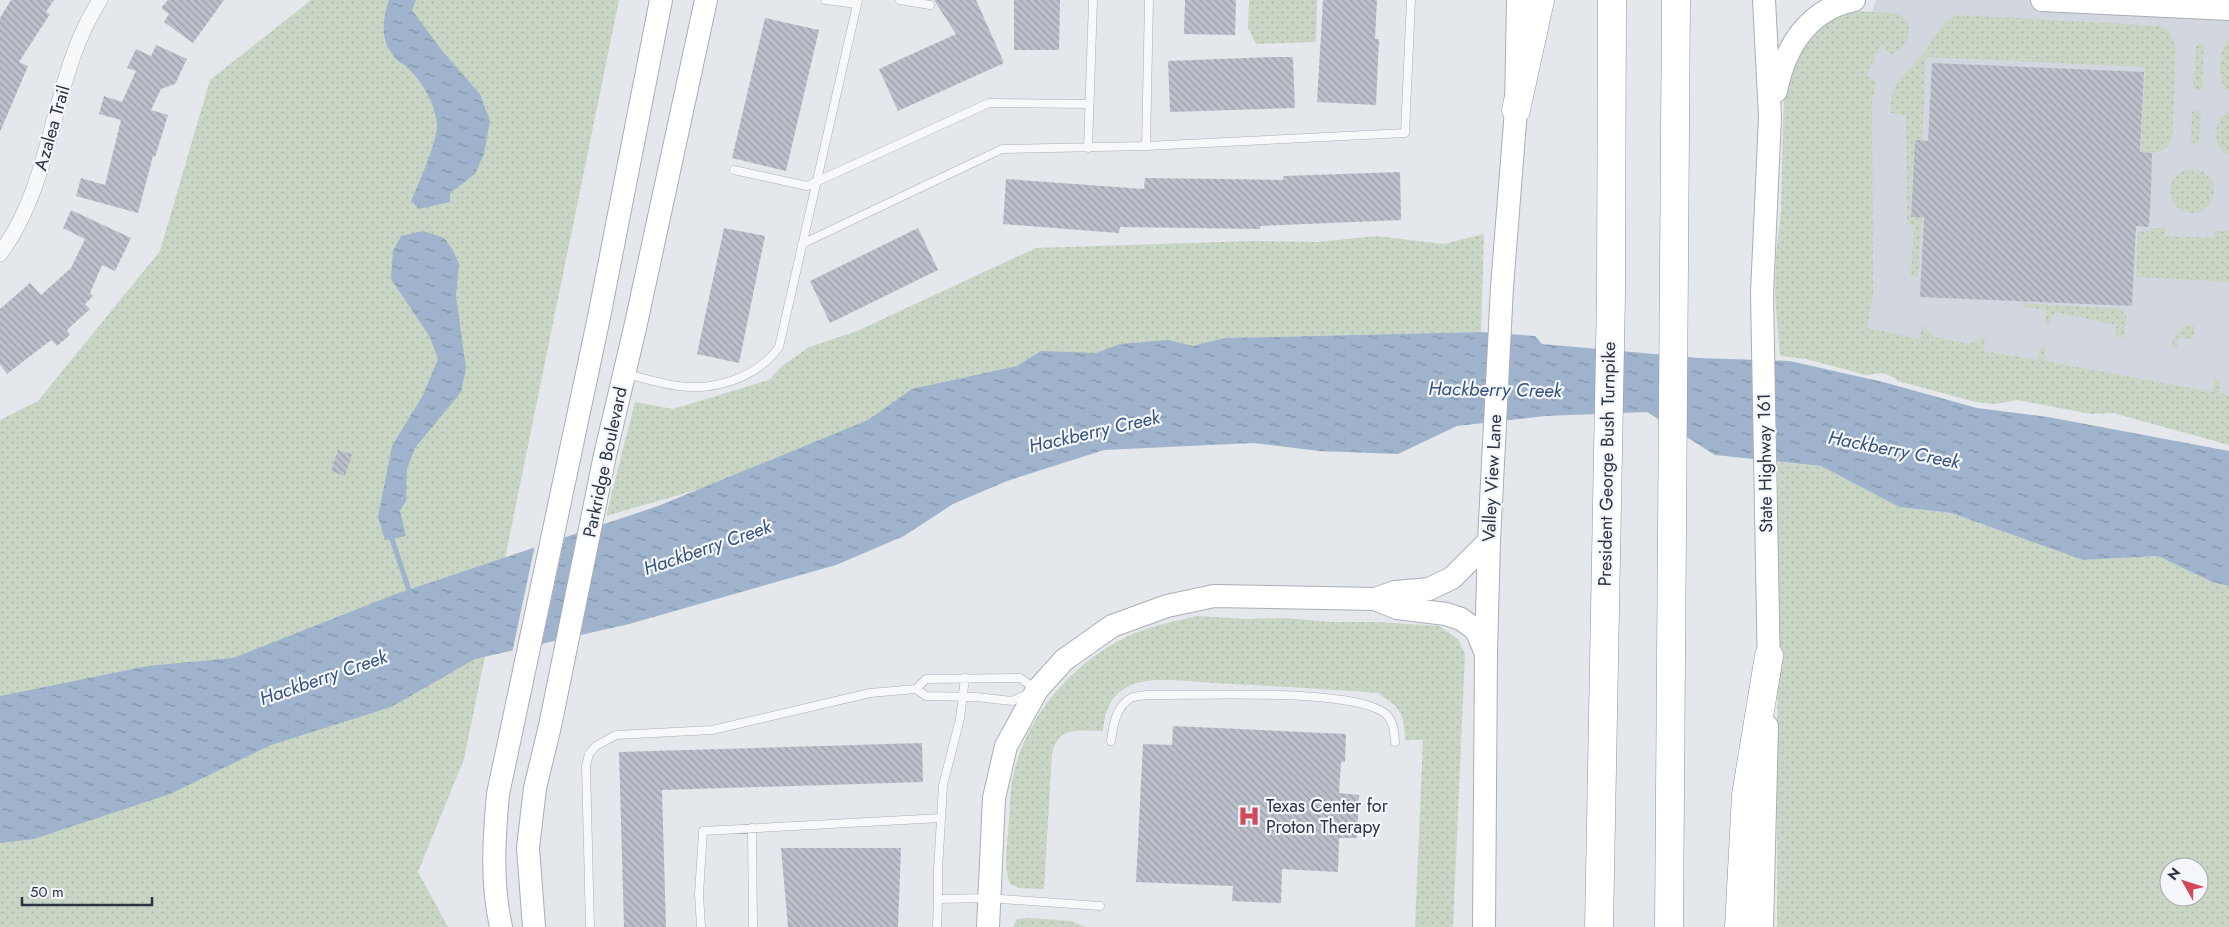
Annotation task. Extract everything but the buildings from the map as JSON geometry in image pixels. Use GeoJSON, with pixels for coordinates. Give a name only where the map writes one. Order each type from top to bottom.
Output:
{"type":"FeatureCollection","features":[{"type":"Feature","properties":{"kind":"highway"},"geometry":{"type":"LineString","coordinates":[[1516,110],[1540,0]]}},
{"type":"Feature","properties":{"kind":"highway","name":"President George Bush Turnpike"},"geometry":{"type":"LineString","coordinates":[[1599,927],[1611,294],[1612,0]]}},
{"type":"Feature","properties":{"kind":"highway"},"geometry":{"type":"LineString","coordinates":[[1669,927],[1676,0]]}},
{"type":"Feature","properties":{"kind":"highway"},"geometry":{"type":"LineString","coordinates":[[1739,927],[1746,795],[1769,656]]}},
{"type":"Feature","properties":{"kind":"main road","name":"Parkridge Boulevard"},"geometry":{"type":"LineString","coordinates":[[501,927],[495,898],[493,854],[498,794],[599,317],[661,0]]}},
{"type":"Feature","properties":{"kind":"main road","name":"Parkridge Boulevard"},"geometry":{"type":"LineString","coordinates":[[534,927],[528,848],[535,788],[550,726],[605,455],[706,0]]}},
{"type":"Feature","properties":{"kind":"main road","name":"Valley View Lane"},"geometry":{"type":"LineString","coordinates":[[1484,927],[1486,652],[1489,541],[1502,287],[1516,110],[1518,0]]}},
{"type":"Feature","properties":{"kind":"main road","name":"State Highway 161"},"geometry":{"type":"LineString","coordinates":[[1762,927],[1769,656],[1762,293],[1770,117],[1764,0]]}},
{"type":"Feature","properties":{"kind":"main road"},"geometry":{"type":"LineString","coordinates":[[1770,117],[1779,75],[1788,50],[1799,33],[1817,15],[1829,8],[1854,0]]}},
{"type":"Feature","properties":{"kind":"main road"},"geometry":{"type":"LineString","coordinates":[[2042,0],[2229,9]]}},
{"type":"Feature","properties":{"kind":"main road"},"geometry":{"type":"LineString","coordinates":[[988,927],[994,798],[1006,746],[1037,690],[1064,660],[1112,626],[1167,606],[1214,596],[1376,599],[1395,592],[1429,588],[1452,578],[1489,541]]}},
{"type":"Feature","properties":{"kind":"main road"},"geometry":{"type":"LineString","coordinates":[[1376,599],[1397,608],[1446,614],[1461,619],[1476,630],[1486,652]]}},
{"type":"Feature","properties":{"kind":"street","name":"Azalea Trail"},"geometry":{"type":"LineString","coordinates":[[0,254],[20,223],[33,193],[46,156],[66,78],[81,39],[100,0]]}},
{"type":"Feature","properties":{"kind":"lane"},"geometry":{"type":"LineString","coordinates":[[624,374],[677,386],[709,386],[735,379],[766,362],[778,348],[857,2],[825,0]]}},
{"type":"Feature","properties":{"kind":"lane"},"geometry":{"type":"LineString","coordinates":[[900,0],[930,5]]}},
{"type":"Feature","properties":{"kind":"lane"},"geometry":{"type":"LineString","coordinates":[[1088,148],[1093,0]]}},
{"type":"Feature","properties":{"kind":"lane"},"geometry":{"type":"LineString","coordinates":[[1146,146],[1149,0]]}},
{"type":"Feature","properties":{"kind":"lane"},"geometry":{"type":"LineString","coordinates":[[802,244],[1002,149],[1146,146],[1405,133],[1411,0]]}},
{"type":"Feature","properties":{"kind":"lane"},"geometry":{"type":"LineString","coordinates":[[734,170],[807,186],[816,184],[989,103],[1089,104]]}},
{"type":"Feature","properties":{"kind":"lane"},"geometry":{"type":"LineString","coordinates":[[937,927],[943,785],[960,718],[965,678]]}},
{"type":"Feature","properties":{"kind":"lane"},"geometry":{"type":"LineString","coordinates":[[916,689],[926,679],[1020,678],[1037,690]]}},
{"type":"Feature","properties":{"kind":"lane"},"geometry":{"type":"LineString","coordinates":[[590,927],[586,766],[589,754],[596,746],[616,736],[712,730],[870,693],[916,689],[926,696],[963,696],[1012,701],[1037,690]]}},
{"type":"Feature","properties":{"kind":"lane"},"geometry":{"type":"LineString","coordinates":[[1111,741],[1114,722],[1121,707],[1131,698],[1147,695],[1250,695],[1315,697],[1371,706],[1386,714],[1394,726],[1395,742]]}},
{"type":"Feature","properties":{"kind":"lane"},"geometry":{"type":"LineString","coordinates":[[701,927],[699,894],[703,831],[941,818]]}},
{"type":"Feature","properties":{"kind":"lane"},"geometry":{"type":"LineString","coordinates":[[752,828],[753,927]]}},
{"type":"Feature","properties":{"kind":"lane"},"geometry":{"type":"LineString","coordinates":[[938,899],[988,898],[1100,906]]}},
{"type":"Feature","properties":{"kind":"shaded area"},"geometry":{"type":"Polygon","coordinates":[[[1876,0],[2229,0],[2229,410],[1834,340],[1863,41],[1876,0]]]}},
{"type":"Feature","properties":{"kind":"green space"},"geometry":{"type":"Polygon","coordinates":[[[311,0],[619,0],[464,759],[418,872],[448,927],[0,927],[0,420],[38,401],[160,251],[210,80],[311,0]]]}},
{"type":"Feature","properties":{"kind":"green space"},"geometry":{"type":"Polygon","coordinates":[[[1249,0],[1317,0],[1316,42],[1256,44],[1248,28],[1249,0]]]}},
{"type":"Feature","properties":{"kind":"green space"},"geometry":{"type":"Polygon","coordinates":[[[1859,11],[1900,14],[1909,24],[1905,42],[1891,55],[1881,45],[1866,76],[1877,82],[1872,101],[1873,295],[1867,328],[1919,339],[1922,326],[1924,326],[1934,337],[1970,344],[1985,336],[1984,351],[2038,360],[2041,347],[2045,346],[2045,361],[2212,392],[2215,380],[2219,379],[2221,382],[2219,393],[2229,395],[2229,445],[2113,413],[2091,414],[2017,400],[1995,404],[1976,402],[1898,381],[1883,373],[1866,375],[1806,359],[1780,356],[1775,296],[1776,254],[1781,212],[1784,89],[1806,32],[1842,15],[1859,11]]]}},
{"type":"Feature","properties":{"kind":"green space"},"geometry":{"type":"Polygon","coordinates":[[[1959,15],[2163,26],[2170,32],[2176,48],[2172,140],[2167,148],[2163,150],[2141,153],[2145,67],[1926,57],[1922,141],[1914,141],[1910,215],[1922,216],[1918,277],[1911,277],[1914,225],[1907,224],[1906,116],[1891,113],[1891,103],[1896,85],[1901,78],[1925,51],[1943,24],[1959,15]]]}},
{"type":"Feature","properties":{"kind":"green space"},"geometry":{"type":"Polygon","coordinates":[[[2229,38],[2229,91],[2222,81],[2220,66],[2223,50],[2229,38]]]}},
{"type":"Feature","properties":{"kind":"green space"},"geometry":{"type":"Polygon","coordinates":[[[2200,42],[2204,47],[2202,88],[2198,91],[2193,86],[2196,47],[2200,42]]]}},
{"type":"Feature","properties":{"kind":"green space"},"geometry":{"type":"Polygon","coordinates":[[[2197,110],[2201,114],[2199,141],[2194,145],[2191,140],[2192,112],[2197,110]]]}},
{"type":"Feature","properties":{"kind":"green space"},"geometry":{"type":"Polygon","coordinates":[[[2229,112],[2229,154],[2219,147],[2216,133],[2220,119],[2229,112]]]}},
{"type":"Feature","properties":{"kind":"green space"},"geometry":{"type":"Polygon","coordinates":[[[2196,169],[2208,175],[2213,182],[2213,200],[2208,207],[2201,212],[2188,213],[2176,207],[2171,200],[2170,187],[2176,175],[2183,170],[2196,169]]]}},
{"type":"Feature","properties":{"kind":"green space"},"geometry":{"type":"Polygon","coordinates":[[[2151,228],[2165,228],[2165,236],[2213,238],[2214,231],[2229,231],[2229,282],[2136,277],[2138,231],[2150,231],[2151,228]]]}},
{"type":"Feature","properties":{"kind":"green space"},"geometry":{"type":"Polygon","coordinates":[[[1484,234],[1481,332],[1224,338],[606,516],[635,402],[673,409],[769,380],[782,366],[809,347],[857,331],[1036,248],[1253,241],[1318,242],[1376,236],[1444,244],[1484,234]]]}},
{"type":"Feature","properties":{"kind":"green space"},"geometry":{"type":"Polygon","coordinates":[[[2022,303],[2124,309],[2123,314],[2127,315],[2124,338],[2115,336],[2116,325],[2055,312],[2049,326],[2045,321],[2046,310],[2022,306],[2022,303]]]}},
{"type":"Feature","properties":{"kind":"green space"},"geometry":{"type":"Polygon","coordinates":[[[2191,324],[2195,327],[2193,340],[2179,337],[2177,348],[2174,350],[2174,337],[2179,330],[2191,324]]]}},
{"type":"Feature","properties":{"kind":"green space"},"geometry":{"type":"Polygon","coordinates":[[[1778,462],[1821,466],[1899,507],[1951,513],[2083,560],[2158,556],[2212,582],[2229,586],[2229,927],[1777,927],[1778,462]]]}},
{"type":"Feature","properties":{"kind":"green space"},"geometry":{"type":"Polygon","coordinates":[[[1197,616],[1245,619],[1284,618],[1331,622],[1377,622],[1439,626],[1458,639],[1465,654],[1453,927],[1415,927],[1423,740],[1405,740],[1404,723],[1400,712],[1392,703],[1378,693],[1170,680],[1146,681],[1127,687],[1112,700],[1105,718],[1103,731],[1071,732],[1059,738],[1052,754],[1044,889],[1019,888],[1010,884],[1006,853],[1013,774],[1022,746],[1045,705],[1077,670],[1114,643],[1143,630],[1197,616]]]}},
{"type":"Feature","properties":{"kind":"green space"},"geometry":{"type":"Polygon","coordinates":[[[1017,919],[1070,921],[1086,927],[1013,927],[1017,919]]]}},
{"type":"Feature","properties":{"kind":"water"},"geometry":{"type":"Polygon","coordinates":[[[389,0],[416,0],[412,10],[443,52],[480,94],[490,121],[484,154],[475,174],[450,193],[450,202],[419,209],[411,201],[431,151],[437,124],[434,110],[424,88],[408,68],[395,58],[387,45],[384,23],[389,0]]]}},
{"type":"Feature","properties":{"kind":"water"},"geometry":{"type":"Polygon","coordinates":[[[423,231],[444,238],[453,250],[459,264],[456,296],[466,368],[461,392],[415,448],[407,469],[406,501],[400,511],[406,536],[385,540],[378,517],[392,446],[423,395],[438,359],[430,337],[391,279],[393,251],[401,236],[423,231]]]}},
{"type":"Feature","properties":{"kind":"water","name":"Hackberry Creek"},"geometry":{"type":"Polygon","coordinates":[[[1481,332],[1535,336],[1542,344],[1699,358],[1790,361],[1883,382],[1977,408],[2048,417],[2229,451],[2229,586],[2212,582],[2158,556],[2083,560],[1951,513],[1899,507],[1821,466],[1715,455],[1647,412],[1545,416],[1457,426],[1398,454],[1319,451],[1253,443],[1104,450],[1007,481],[953,504],[904,536],[836,565],[629,624],[475,659],[391,707],[271,745],[170,794],[34,839],[0,843],[0,696],[148,666],[233,658],[393,595],[658,506],[868,420],[912,389],[1017,366],[1041,351],[1096,353],[1120,344],[1168,340],[1193,346],[1224,338],[1481,332]]]}},
{"type":"Feature","properties":{"kind":"pier"},"geometry":{"type":"Polygon","coordinates":[[[565,535],[541,647],[512,653],[535,545],[565,535]]]}},
{"type":"Feature","properties":{"kind":"waterway"},"geometry":{"type":"LineString","coordinates":[[390,533],[411,596]]}},
{"type":"Feature","properties":{"kind":"place","name":"Texas Center for Proton Therapy"},"geometry":{"type":"Point","coordinates":[1249,816]}}]}
